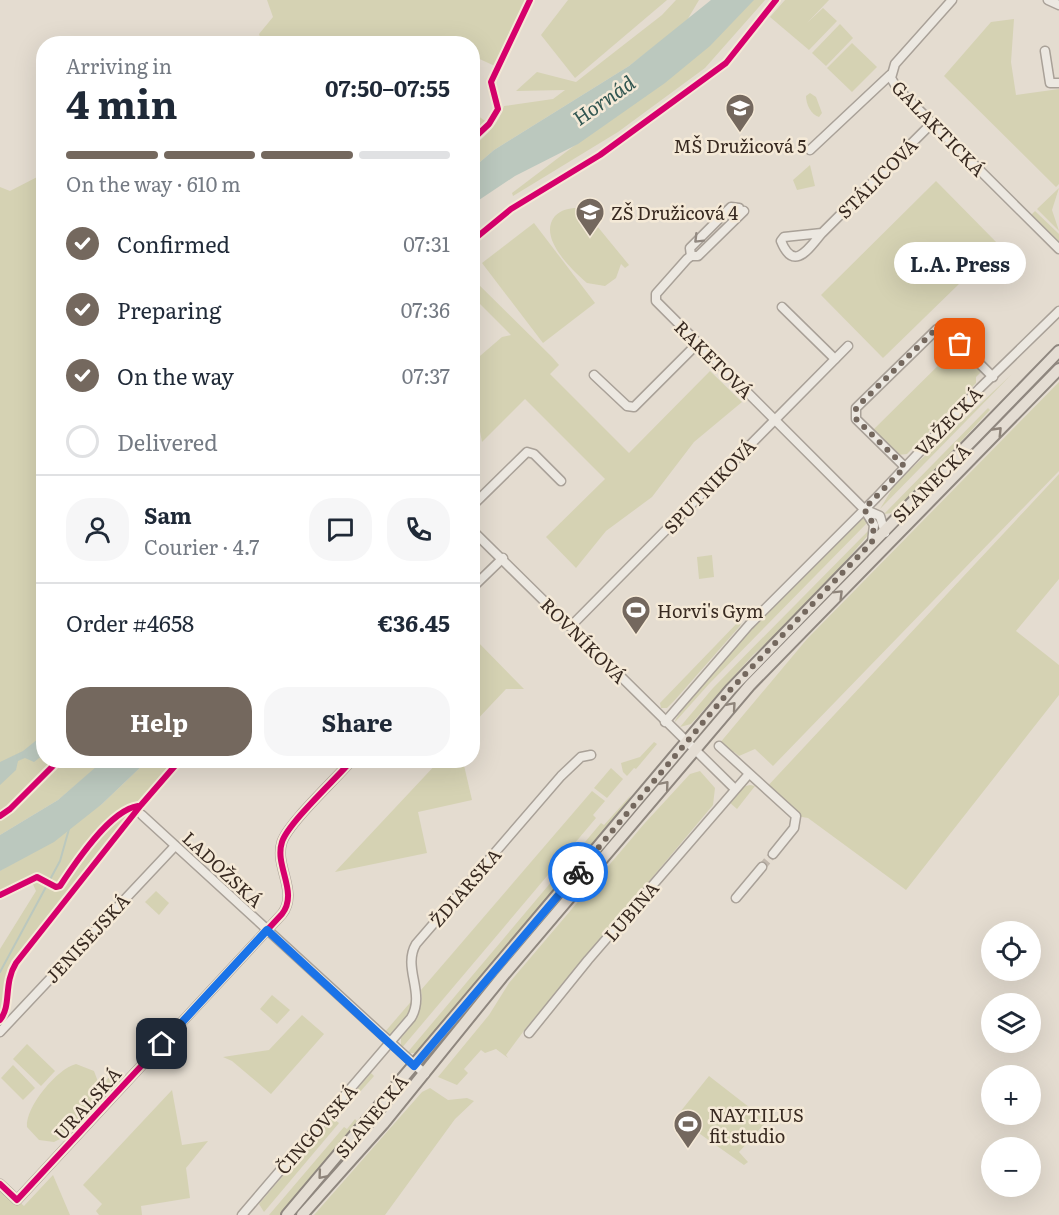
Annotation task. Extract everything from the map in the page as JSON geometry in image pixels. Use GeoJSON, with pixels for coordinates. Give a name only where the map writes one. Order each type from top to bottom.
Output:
{"type":"FeatureCollection","features":[{"type":"Feature","properties":{"kind":"main road","name":"SLANECKÁ"},"geometry":{"type":"LineString","coordinates":[[287,1215],[685,742],[756,661],[1059,351]]}},
{"type":"Feature","properties":{"kind":"main road","name":"SLANECKÁ"},"geometry":{"type":"LineString","coordinates":[[302,1215],[425,1074],[502,978],[758,677],[1059,369]]}},
{"type":"Feature","properties":{"kind":"street","name":"GALAKTICKÁ"},"geometry":{"type":"LineString","coordinates":[[952,0],[895,64],[890,75],[897,88],[1059,249]]}},
{"type":"Feature","properties":{"kind":"street"},"geometry":{"type":"LineString","coordinates":[[1048,0],[1059,5]]}},
{"type":"Feature","properties":{"kind":"street"},"geometry":{"type":"LineString","coordinates":[[1045,51],[1050,83],[1059,83]]}},
{"type":"Feature","properties":{"kind":"street"},"geometry":{"type":"LineString","coordinates":[[810,150],[890,75]]}},
{"type":"Feature","properties":{"kind":"street","name":"STÁLICOVÁ"},"geometry":{"type":"LineString","coordinates":[[822,233],[932,123]]}},
{"type":"Feature","properties":{"kind":"street","name":"RAKETOVÁ"},"geometry":{"type":"LineString","coordinates":[[742,213],[739,208],[731,207],[690,248],[691,256],[656,294],[656,301],[864,509],[874,525],[872,542]]}},
{"type":"Feature","properties":{"kind":"street"},"geometry":{"type":"LineString","coordinates":[[782,307],[835,359]]}},
{"type":"Feature","properties":{"kind":"street","name":"VAŽECKÁ"},"geometry":{"type":"LineString","coordinates":[[864,509],[1059,312]]}},
{"type":"Feature","properties":{"kind":"street","name":"VAŽECKÁ"},"geometry":{"type":"LineString","coordinates":[[905,467],[856,419],[856,408],[938,329],[946,330],[993,377]]}},
{"type":"Feature","properties":{"kind":"street"},"geometry":{"type":"LineString","coordinates":[[594,375],[627,406],[634,407],[698,343]]}},
{"type":"Feature","properties":{"kind":"street","name":"SPUTNIKOVÁ"},"geometry":{"type":"LineString","coordinates":[[571,626],[848,346]]}},
{"type":"Feature","properties":{"kind":"street"},"geometry":{"type":"LineString","coordinates":[[480,498],[527,452],[534,454],[561,481]]}},
{"type":"Feature","properties":{"kind":"street"},"geometry":{"type":"LineString","coordinates":[[876,498],[878,515],[885,529],[884,548]]}},
{"type":"Feature","properties":{"kind":"street"},"geometry":{"type":"LineString","coordinates":[[665,722],[749,625],[864,509],[878,515],[899,516]]}},
{"type":"Feature","properties":{"kind":"street","name":"ROVNÍKOVÁ"},"geometry":{"type":"LineString","coordinates":[[480,537],[694,751]]}},
{"type":"Feature","properties":{"kind":"street"},"geometry":{"type":"LineString","coordinates":[[480,580],[502,558]]}},
{"type":"Feature","properties":{"kind":"street"},"geometry":{"type":"LineString","coordinates":[[719,746],[748,775],[796,816],[794,828],[773,854]]}},
{"type":"Feature","properties":{"kind":"street"},"geometry":{"type":"LineString","coordinates":[[694,751],[735,789]]}},
{"type":"Feature","properties":{"kind":"street","name":"ŽDIARSKA"},"geometry":{"type":"LineString","coordinates":[[390,1044],[411,1018],[417,1004],[411,957],[416,944],[561,776],[581,757],[591,755]]}},
{"type":"Feature","properties":{"kind":"street"},"geometry":{"type":"LineString","coordinates":[[267,930],[285,909],[289,900],[280,855],[284,837],[345,768]]}},
{"type":"Feature","properties":{"kind":"street","name":"LUBINA"},"geometry":{"type":"LineString","coordinates":[[529,1033],[748,775]]}},
{"type":"Feature","properties":{"kind":"street","name":"LADOŽSKÁ"},"geometry":{"type":"LineString","coordinates":[[142,815],[425,1074]]}},
{"type":"Feature","properties":{"kind":"street","name":"JENISEJSKÁ"},"geometry":{"type":"LineString","coordinates":[[0,1032],[175,846]]}},
{"type":"Feature","properties":{"kind":"street"},"geometry":{"type":"LineString","coordinates":[[736,898],[762,867]]}},
{"type":"Feature","properties":{"kind":"street","name":"URALSKÁ"},"geometry":{"type":"LineString","coordinates":[[0,1184],[17,1200],[267,930]]}},
{"type":"Feature","properties":{"kind":"street","name":"ČINGOVSKÁ"},"geometry":{"type":"LineString","coordinates":[[242,1215],[390,1044]]}},
{"type":"Feature","properties":{"kind":"shaded area"},"geometry":{"type":"Polygon","coordinates":[[[267,0],[530,0],[497,67],[480,59],[480,36],[260,36],[273,17],[267,0]]]}},
{"type":"Feature","properties":{"kind":"shaded area"},"geometry":{"type":"Polygon","coordinates":[[[568,0],[667,0],[575,78],[541,35],[568,0]]]}},
{"type":"Feature","properties":{"kind":"shaded area"},"geometry":{"type":"Polygon","coordinates":[[[676,0],[699,0],[686,22],[629,66],[494,150],[480,162],[480,140],[495,124],[504,106],[553,99],[565,90],[516,91],[537,72],[576,82],[662,15],[676,0]]]}},
{"type":"Feature","properties":{"kind":"shaded area"},"geometry":{"type":"Polygon","coordinates":[[[747,0],[765,0],[705,68],[618,132],[513,196],[512,193],[653,86],[747,0]]]}},
{"type":"Feature","properties":{"kind":"shaded area"},"geometry":{"type":"Polygon","coordinates":[[[785,0],[829,0],[807,23],[823,8],[837,21],[809,50],[770,17],[785,0]]]}},
{"type":"Feature","properties":{"kind":"shaded area"},"geometry":{"type":"Polygon","coordinates":[[[1014,19],[1011,62],[1016,95],[1059,89],[1059,184],[1056,187],[944,76],[991,22],[1014,19]]]}},
{"type":"Feature","properties":{"kind":"shaded area"},"geometry":{"type":"Polygon","coordinates":[[[840,24],[853,38],[826,66],[812,53],[840,24]]]}},
{"type":"Feature","properties":{"kind":"shaded area"},"geometry":{"type":"Polygon","coordinates":[[[852,43],[877,67],[852,92],[827,68],[852,43]]]}},
{"type":"Feature","properties":{"kind":"shaded area"},"geometry":{"type":"Polygon","coordinates":[[[810,93],[816,97],[822,113],[819,117],[811,112],[808,106],[806,96],[810,93]]]}},
{"type":"Feature","properties":{"kind":"shaded area"},"geometry":{"type":"Polygon","coordinates":[[[480,117],[489,124],[480,133],[480,117]]]}},
{"type":"Feature","properties":{"kind":"shaded area"},"geometry":{"type":"Polygon","coordinates":[[[810,165],[815,186],[797,190],[793,180],[810,165]]]}},
{"type":"Feature","properties":{"kind":"shaded area"},"geometry":{"type":"Polygon","coordinates":[[[36,178],[36,768],[96,768],[58,800],[0,835],[0,187],[10,191],[36,178]]]}},
{"type":"Feature","properties":{"kind":"shaded area"},"geometry":{"type":"Polygon","coordinates":[[[936,181],[999,245],[883,358],[821,295],[936,181]]]}},
{"type":"Feature","properties":{"kind":"shaded area"},"geometry":{"type":"Polygon","coordinates":[[[1059,188],[1052,210],[1059,231],[1037,209],[1059,188]]]}},
{"type":"Feature","properties":{"kind":"shaded area"},"geometry":{"type":"Polygon","coordinates":[[[579,204],[629,265],[625,268],[621,264],[616,278],[605,286],[587,283],[573,270],[553,243],[550,234],[555,216],[565,210],[577,208],[579,204]]]}},
{"type":"Feature","properties":{"kind":"shaded area"},"geometry":{"type":"Polygon","coordinates":[[[1035,211],[1059,234],[1059,244],[1030,216],[1035,211]]]}},
{"type":"Feature","properties":{"kind":"shaded area"},"geometry":{"type":"Polygon","coordinates":[[[534,223],[595,303],[543,343],[482,263],[534,223]]]}},
{"type":"Feature","properties":{"kind":"shaded area"},"geometry":{"type":"Polygon","coordinates":[[[480,286],[552,357],[559,365],[550,374],[629,453],[710,371],[742,402],[694,442],[652,497],[606,531],[576,568],[546,537],[605,479],[525,399],[482,442],[480,356],[502,337],[511,335],[480,304],[480,286]]]}},
{"type":"Feature","properties":{"kind":"shaded area"},"geometry":{"type":"Polygon","coordinates":[[[960,344],[981,372],[976,377],[976,383],[907,454],[898,455],[870,433],[960,344]]]}},
{"type":"Feature","properties":{"kind":"shaded area"},"geometry":{"type":"Polygon","coordinates":[[[1059,357],[1005,418],[889,535],[890,530],[1059,357]]]}},
{"type":"Feature","properties":{"kind":"shaded area"},"geometry":{"type":"Polygon","coordinates":[[[1012,374],[880,509],[895,484],[1012,374]]]}},
{"type":"Feature","properties":{"kind":"shaded area"},"geometry":{"type":"Polygon","coordinates":[[[1059,382],[1059,471],[773,766],[755,749],[739,756],[734,752],[730,754],[719,744],[807,639],[1059,382]]]}},
{"type":"Feature","properties":{"kind":"shaded area"},"geometry":{"type":"Polygon","coordinates":[[[988,408],[990,410],[919,487],[892,513],[884,514],[988,408]]]}},
{"type":"Feature","properties":{"kind":"shaded area"},"geometry":{"type":"Polygon","coordinates":[[[1059,474],[1059,579],[1016,631],[1059,665],[1059,695],[906,890],[808,818],[796,816],[764,790],[1059,474]]]}},
{"type":"Feature","properties":{"kind":"shaded area"},"geometry":{"type":"Polygon","coordinates":[[[863,518],[869,521],[709,684],[675,722],[703,684],[764,617],[850,528],[863,518]]]}},
{"type":"Feature","properties":{"kind":"shaded area"},"geometry":{"type":"Polygon","coordinates":[[[871,528],[869,534],[789,623],[753,655],[691,724],[680,727],[713,688],[871,528]]]}},
{"type":"Feature","properties":{"kind":"shaded area"},"geometry":{"type":"Polygon","coordinates":[[[712,555],[714,577],[699,579],[697,557],[712,555]]]}},
{"type":"Feature","properties":{"kind":"shaded area"},"geometry":{"type":"Polygon","coordinates":[[[742,618],[740,626],[674,701],[667,708],[661,708],[660,703],[742,618]]]}},
{"type":"Feature","properties":{"kind":"shaded area"},"geometry":{"type":"Polygon","coordinates":[[[480,644],[524,689],[506,689],[480,717],[480,644]]]}},
{"type":"Feature","properties":{"kind":"shaded area"},"geometry":{"type":"Polygon","coordinates":[[[654,742],[657,744],[627,776],[623,772],[621,763],[640,757],[654,742]]]}},
{"type":"Feature","properties":{"kind":"shaded area"},"geometry":{"type":"Polygon","coordinates":[[[140,768],[174,768],[141,805],[16,963],[6,991],[6,1006],[11,1020],[0,1032],[0,949],[36,891],[31,880],[0,895],[0,871],[102,804],[140,768]]]}},
{"type":"Feature","properties":{"kind":"shaded area"},"geometry":{"type":"Polygon","coordinates":[[[432,768],[465,768],[472,800],[418,812],[427,853],[335,872],[432,768]]]}},
{"type":"Feature","properties":{"kind":"shaded area"},"geometry":{"type":"Polygon","coordinates":[[[611,768],[623,779],[607,798],[594,788],[611,768]]]}},
{"type":"Feature","properties":{"kind":"shaded area"},"geometry":{"type":"Polygon","coordinates":[[[700,771],[715,788],[713,805],[526,1028],[506,1055],[508,1058],[496,1049],[485,1053],[481,1050],[464,1069],[468,1073],[457,1085],[438,1077],[489,1015],[509,983],[644,824],[690,774],[700,771]]]}},
{"type":"Feature","properties":{"kind":"shaded area"},"geometry":{"type":"Polygon","coordinates":[[[755,786],[737,809],[729,802],[742,787],[755,786]]]}},
{"type":"Feature","properties":{"kind":"shaded area"},"geometry":{"type":"Polygon","coordinates":[[[592,791],[605,801],[593,815],[596,818],[401,1049],[401,1038],[419,1010],[421,990],[592,791]]]}},
{"type":"Feature","properties":{"kind":"shaded area"},"geometry":{"type":"Polygon","coordinates":[[[631,795],[622,811],[470,995],[416,1053],[407,1053],[601,823],[604,825],[631,795]]]}},
{"type":"Feature","properties":{"kind":"shaded area"},"geometry":{"type":"Polygon","coordinates":[[[156,891],[169,903],[159,915],[145,902],[156,891]]]}},
{"type":"Feature","properties":{"kind":"shaded area"},"geometry":{"type":"Polygon","coordinates":[[[272,995],[290,1010],[277,1024],[260,1009],[272,995]]]}},
{"type":"Feature","properties":{"kind":"shaded area"},"geometry":{"type":"Polygon","coordinates":[[[415,997],[411,1014],[391,1035],[384,1033],[415,997]]]}},
{"type":"Feature","properties":{"kind":"shaded area"},"geometry":{"type":"Polygon","coordinates":[[[302,1015],[324,1034],[271,1094],[232,1061],[223,1057],[269,1050],[302,1015]]]}},
{"type":"Feature","properties":{"kind":"shaded area"},"geometry":{"type":"Polygon","coordinates":[[[27,1044],[55,1071],[41,1086],[13,1059],[27,1044]]]}},
{"type":"Feature","properties":{"kind":"shaded area"},"geometry":{"type":"Polygon","coordinates":[[[76,1064],[94,1071],[100,1087],[116,1070],[119,1073],[60,1139],[54,1142],[39,1140],[27,1127],[31,1109],[52,1080],[76,1064]]]}},
{"type":"Feature","properties":{"kind":"shaded area"},"geometry":{"type":"Polygon","coordinates":[[[13,1065],[35,1088],[23,1100],[1,1078],[13,1065]]]}},
{"type":"Feature","properties":{"kind":"shaded area"},"geometry":{"type":"Polygon","coordinates":[[[371,1073],[374,1076],[336,1119],[333,1117],[371,1073]]]}},
{"type":"Feature","properties":{"kind":"shaded area"},"geometry":{"type":"Polygon","coordinates":[[[709,1076],[767,1121],[739,1152],[748,1162],[744,1165],[676,1117],[709,1076]]]}},
{"type":"Feature","properties":{"kind":"shaded area"},"geometry":{"type":"Polygon","coordinates":[[[406,1081],[408,1083],[297,1215],[294,1215],[406,1081]]]}},
{"type":"Feature","properties":{"kind":"shaded area"},"geometry":{"type":"Polygon","coordinates":[[[430,1088],[448,1100],[467,1098],[474,1101],[455,1119],[385,1215],[314,1215],[422,1092],[430,1088]]]}},
{"type":"Feature","properties":{"kind":"shaded area"},"geometry":{"type":"Polygon","coordinates":[[[172,1090],[182,1145],[208,1141],[186,1168],[190,1198],[141,1206],[142,1215],[99,1215],[96,1211],[102,1204],[83,1185],[172,1090]]]}},
{"type":"Feature","properties":{"kind":"shaded area"},"geometry":{"type":"Polygon","coordinates":[[[332,1118],[339,1123],[264,1212],[259,1204],[332,1118]]]}},
{"type":"Feature","properties":{"kind":"shaded area"},"geometry":{"type":"Polygon","coordinates":[[[355,1119],[358,1122],[350,1135],[312,1182],[280,1215],[269,1215],[344,1127],[347,1129],[355,1119]]]}},
{"type":"Feature","properties":{"kind":"shaded area"},"geometry":{"type":"Polygon","coordinates":[[[53,1175],[70,1215],[0,1215],[0,1184],[24,1206],[53,1175]]]}},
{"type":"Feature","properties":{"kind":"water","name":"Hornád"},"geometry":{"type":"Polygon","coordinates":[[[711,0],[754,0],[710,46],[665,83],[578,144],[515,176],[480,199],[480,162],[494,150],[629,66],[711,0]]]}},
{"type":"Feature","properties":{"kind":"water"},"geometry":{"type":"Polygon","coordinates":[[[36,741],[36,760],[34,762],[25,758],[18,761],[16,770],[0,785],[0,762],[23,751],[36,741]]]}},
{"type":"Feature","properties":{"kind":"water"},"geometry":{"type":"Polygon","coordinates":[[[95,768],[140,768],[102,804],[54,842],[0,871],[0,835],[58,800],[95,768]]]}},
{"type":"Feature","properties":{"kind":"waterway"},"geometry":{"type":"LineString","coordinates":[[0,972],[60,861],[69,829]]}},
{"type":"Feature","properties":{"kind":"tunnel"},"geometry":{"type":"LineString","coordinates":[[762,867],[773,854]]}},
{"type":"Feature","properties":{"kind":"cycle path"},"geometry":{"type":"LineString","coordinates":[[480,132],[489,124],[498,109],[491,82],[530,0]]}},
{"type":"Feature","properties":{"kind":"cycle path"},"geometry":{"type":"LineString","coordinates":[[480,234],[511,209],[600,155],[726,63],[776,0]]}},
{"type":"Feature","properties":{"kind":"cycle path"},"geometry":{"type":"LineString","coordinates":[[0,816],[51,768]]}},
{"type":"Feature","properties":{"kind":"cycle path"},"geometry":{"type":"LineString","coordinates":[[0,1020],[6,1008],[10,979],[16,963],[173,768]]}},
{"type":"Feature","properties":{"kind":"cycle path"},"geometry":{"type":"LineString","coordinates":[[0,1184],[17,1200],[282,914],[287,906],[288,897],[280,851],[282,842],[303,812],[344,768]]}},
{"type":"Feature","properties":{"kind":"cycle path"},"geometry":{"type":"LineString","coordinates":[[0,895],[37,877],[56,887],[60,886],[105,827],[116,817],[138,806]]}},
{"type":"Feature","properties":{"kind":"way so far"},"geometry":{"type":"LineString","coordinates":[[578,872],[731,689],[872,542],[874,525],[864,509],[905,467],[856,419],[854,415],[856,408],[933,332],[938,329],[946,330],[960,344]]}},
{"type":"Feature","properties":{"kind":"place","name":"MŠ Družicová 5"},"geometry":{"type":"Point","coordinates":[740,134]}},
{"type":"Feature","properties":{"kind":"place","name":"ZŠ Družicová 4"},"geometry":{"type":"Point","coordinates":[590,238]}},
{"type":"Feature","properties":{"kind":"place","name":"L.A. Press"},"geometry":{"type":"Point","coordinates":[960,344]}},
{"type":"Feature","properties":{"kind":"place","name":"Horvi's Gym"},"geometry":{"type":"Point","coordinates":[636,636]}},
{"type":"Feature","properties":{"kind":"place","name":"NAYTILUS fit studio"},"geometry":{"type":"Point","coordinates":[688,1150]}},
{"type":"Feature","properties":{"kind":"route"},"geometry":{"type":"LineString","coordinates":[[162,1044],[267,930],[414,1066],[578,872]]}}]}
